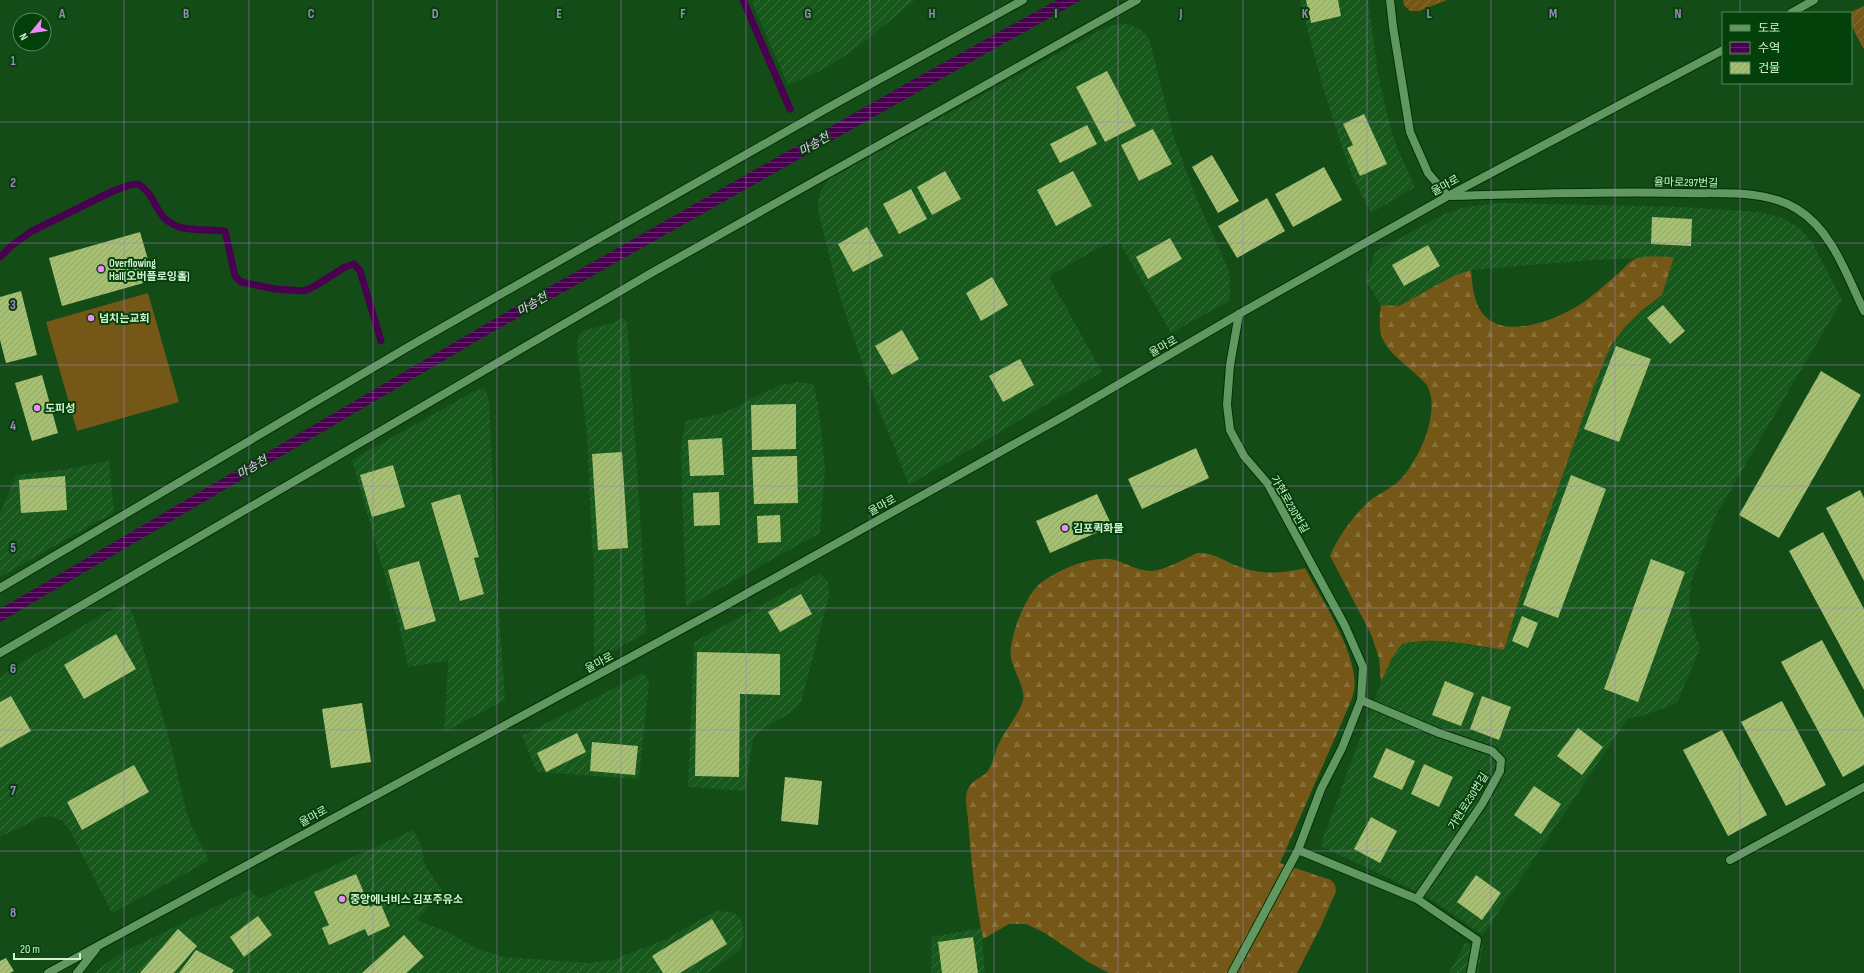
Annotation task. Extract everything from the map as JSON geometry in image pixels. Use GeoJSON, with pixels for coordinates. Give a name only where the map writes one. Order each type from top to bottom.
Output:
{"type":"FeatureCollection","features":[{"type":"Feature","properties":{"kind":"street"},"geometry":{"type":"LineString","coordinates":[[0,588],[415,343],[831,106],[1023,0]]}},
{"type":"Feature","properties":{"kind":"street"},"geometry":{"type":"LineString","coordinates":[[0,653],[653,272],[1137,0]]}},
{"type":"Feature","properties":{"kind":"street"},"geometry":{"type":"LineString","coordinates":[[1390,0],[1410,132],[1428,173],[1448,196]]}},
{"type":"Feature","properties":{"kind":"street"},"geometry":{"type":"LineString","coordinates":[[1793,12],[1814,0]]}},
{"type":"Feature","properties":{"kind":"street","name":"율마로"},"geometry":{"type":"LineString","coordinates":[[48,973],[722,608],[1066,415],[1239,314],[1448,196],[1722,51]]}},
{"type":"Feature","properties":{"kind":"street","name":"율마로297번길"},"geometry":{"type":"LineString","coordinates":[[1448,196],[1633,192],[1741,194],[1773,198],[1797,208],[1816,223],[1831,245],[1864,311]]}},
{"type":"Feature","properties":{"kind":"street","name":"가현로230번길"},"geometry":{"type":"LineString","coordinates":[[1232,973],[1298,850],[1321,789],[1342,748],[1360,700],[1363,667],[1345,626],[1268,484],[1244,456],[1230,430],[1227,405],[1230,365],[1239,314]]}},
{"type":"Feature","properties":{"kind":"street","name":"가현로230번길"},"geometry":{"type":"LineString","coordinates":[[1360,700],[1439,733],[1492,751],[1501,760],[1500,771],[1482,804],[1417,899]]}},
{"type":"Feature","properties":{"kind":"street"},"geometry":{"type":"LineString","coordinates":[[1730,860],[1864,787]]}},
{"type":"Feature","properties":{"kind":"street"},"geometry":{"type":"LineString","coordinates":[[1298,850],[1417,899],[1477,940],[1471,973]]}},
{"type":"Feature","properties":{"kind":"street"},"geometry":{"type":"LineString","coordinates":[[77,973],[100,945]]}},
{"type":"Feature","properties":{"kind":"shaded area"},"geometry":{"type":"Polygon","coordinates":[[[751,0],[915,0],[864,42],[839,60],[816,73],[788,85],[751,0]]]}},
{"type":"Feature","properties":{"kind":"shaded area"},"geometry":{"type":"Polygon","coordinates":[[[1300,0],[1368,0],[1378,74],[1389,122],[1397,148],[1415,187],[1371,213],[1355,182],[1343,150],[1323,88],[1300,0]]]}},
{"type":"Feature","properties":{"kind":"shaded area"},"geometry":{"type":"Polygon","coordinates":[[[1127,24],[1140,29],[1149,38],[1174,138],[1196,197],[1229,271],[1229,301],[1171,333],[1120,243],[1114,240],[1052,274],[1050,279],[1102,372],[909,485],[868,381],[839,294],[819,214],[818,202],[821,190],[831,178],[1095,33],[1112,25],[1127,24]]]}},
{"type":"Feature","properties":{"kind":"shaded area"},"geometry":{"type":"Polygon","coordinates":[[[1499,203],[1682,207],[1760,212],[1783,218],[1799,228],[1812,242],[1842,300],[1717,513],[1691,582],[1689,605],[1692,624],[1700,648],[1677,703],[1642,716],[1628,718],[1483,935],[1432,900],[1320,846],[1381,682],[1392,658],[1402,644],[1416,641],[1444,641],[1504,650],[1521,593],[1594,386],[1611,345],[1625,327],[1641,311],[1662,295],[1674,257],[1592,260],[1471,270],[1453,276],[1399,306],[1381,305],[1366,281],[1375,252],[1444,214],[1466,207],[1499,203]]]}},
{"type":"Feature","properties":{"kind":"shaded area"},"geometry":{"type":"Polygon","coordinates":[[[622,318],[627,321],[642,545],[646,633],[594,661],[594,573],[587,436],[577,347],[578,335],[585,330],[613,323],[622,318]]]}},
{"type":"Feature","properties":{"kind":"shaded area"},"geometry":{"type":"Polygon","coordinates":[[[797,382],[813,384],[818,403],[825,467],[820,533],[686,607],[681,454],[686,421],[716,415],[737,407],[760,394],[781,385],[797,382]]]}},
{"type":"Feature","properties":{"kind":"shaded area"},"geometry":{"type":"Polygon","coordinates":[[[485,388],[489,400],[498,598],[505,700],[444,732],[448,661],[408,667],[399,625],[352,460],[473,392],[485,388]]]}},
{"type":"Feature","properties":{"kind":"shaded area"},"geometry":{"type":"Polygon","coordinates":[[[109,461],[114,512],[0,577],[0,514],[16,475],[68,469],[109,461]]]}},
{"type":"Feature","properties":{"kind":"shaded area"},"geometry":{"type":"Polygon","coordinates":[[[820,573],[828,582],[829,596],[801,702],[791,713],[760,730],[753,738],[745,791],[688,787],[694,642],[820,573]]]}},
{"type":"Feature","properties":{"kind":"shaded area"},"geometry":{"type":"Polygon","coordinates":[[[124,605],[129,608],[133,614],[169,738],[187,814],[209,861],[112,913],[69,829],[62,821],[51,816],[42,817],[0,837],[0,678],[19,664],[96,618],[124,605]]]}},
{"type":"Feature","properties":{"kind":"shaded area"},"geometry":{"type":"Polygon","coordinates":[[[643,673],[649,682],[639,779],[537,772],[522,736],[643,673]]]}},
{"type":"Feature","properties":{"kind":"shaded area"},"geometry":{"type":"Polygon","coordinates":[[[413,830],[421,845],[425,865],[442,891],[417,920],[450,933],[477,949],[504,957],[589,963],[613,960],[666,939],[716,911],[733,912],[741,920],[744,934],[741,949],[707,973],[94,973],[116,956],[249,890],[259,899],[413,830]]]}},
{"type":"Feature","properties":{"kind":"shaded area"},"geometry":{"type":"Polygon","coordinates":[[[981,928],[985,973],[931,973],[932,937],[981,928]]]}},
{"type":"Feature","properties":{"kind":"shaded area"},"geometry":{"type":"Polygon","coordinates":[[[1465,943],[1483,945],[1478,973],[1449,973],[1465,943]]]}},
{"type":"Feature","properties":{"kind":"green space"},"geometry":{"type":"Polygon","coordinates":[[[1403,0],[1447,0],[1419,11],[1410,11],[1404,5],[1403,0]]]}},
{"type":"Feature","properties":{"kind":"green space"},"geometry":{"type":"Polygon","coordinates":[[[1864,6],[1864,49],[1852,25],[1853,11],[1864,6]]]}},
{"type":"Feature","properties":{"kind":"green space"},"geometry":{"type":"Polygon","coordinates":[[[1648,257],[1674,257],[1662,295],[1641,311],[1625,327],[1611,345],[1594,386],[1521,593],[1504,650],[1440,641],[1402,644],[1392,658],[1381,682],[1379,658],[1371,634],[1330,556],[1337,542],[1354,517],[1372,499],[1399,481],[1414,461],[1426,435],[1432,407],[1426,384],[1394,355],[1384,342],[1380,327],[1381,305],[1399,306],[1453,276],[1471,270],[1476,302],[1487,318],[1500,325],[1515,327],[1531,325],[1563,314],[1577,306],[1592,296],[1635,259],[1648,257]]]}},
{"type":"Feature","properties":{"kind":"green space"},"geometry":{"type":"Polygon","coordinates":[[[148,293],[179,402],[77,431],[46,322],[148,293]]]}},
{"type":"Feature","properties":{"kind":"green space"},"geometry":{"type":"Polygon","coordinates":[[[1197,553],[1213,555],[1252,571],[1278,572],[1305,568],[1338,628],[1351,662],[1354,677],[1354,691],[1352,698],[1280,863],[1331,880],[1335,885],[1336,891],[1321,926],[1297,973],[1109,973],[1088,962],[1045,933],[1026,924],[1009,924],[983,939],[970,849],[966,796],[969,786],[988,771],[999,743],[1023,701],[1023,691],[1012,663],[1011,650],[1015,629],[1024,606],[1042,582],[1058,572],[1077,564],[1098,559],[1107,559],[1150,571],[1167,567],[1197,553]]]}},
{"type":"Feature","properties":{"kind":"water","name":"마송천"},"geometry":{"type":"Polygon","coordinates":[[[1057,0],[1081,0],[477,341],[0,622],[0,609],[535,295],[916,78],[1057,0]]]}},
{"type":"Feature","properties":{"kind":"building"},"geometry":{"type":"Polygon","coordinates":[[[1306,0],[1338,0],[1341,16],[1311,23],[1306,0]]]}},
{"type":"Feature","properties":{"kind":"building"},"geometry":{"type":"Polygon","coordinates":[[[1107,71],[1136,126],[1105,142],[1076,87],[1107,71]]]}},
{"type":"Feature","properties":{"kind":"building"},"geometry":{"type":"Polygon","coordinates":[[[1364,114],[1387,164],[1360,176],[1347,148],[1353,145],[1343,124],[1364,114]]]}},
{"type":"Feature","properties":{"kind":"building"},"geometry":{"type":"Polygon","coordinates":[[[1087,125],[1097,144],[1060,163],[1050,144],[1087,125]]]}},
{"type":"Feature","properties":{"kind":"building"},"geometry":{"type":"Polygon","coordinates":[[[1153,129],[1172,164],[1139,181],[1121,145],[1153,129]]]}},
{"type":"Feature","properties":{"kind":"building"},"geometry":{"type":"Polygon","coordinates":[[[1212,155],[1239,201],[1218,213],[1192,167],[1212,155]]]}},
{"type":"Feature","properties":{"kind":"building"},"geometry":{"type":"Polygon","coordinates":[[[1324,167],[1342,200],[1293,227],[1275,194],[1324,167]]]}},
{"type":"Feature","properties":{"kind":"building"},"geometry":{"type":"Polygon","coordinates":[[[945,171],[961,199],[932,215],[917,187],[945,171]]]}},
{"type":"Feature","properties":{"kind":"building"},"geometry":{"type":"Polygon","coordinates":[[[1073,171],[1092,206],[1056,226],[1037,190],[1073,171]]]}},
{"type":"Feature","properties":{"kind":"building"},"geometry":{"type":"Polygon","coordinates":[[[911,189],[927,219],[899,234],[883,204],[911,189]]]}},
{"type":"Feature","properties":{"kind":"building"},"geometry":{"type":"Polygon","coordinates":[[[1267,198],[1285,231],[1237,258],[1218,226],[1267,198]]]}},
{"type":"Feature","properties":{"kind":"building"},"geometry":{"type":"Polygon","coordinates":[[[1652,217],[1692,219],[1691,246],[1651,244],[1652,217]]]}},
{"type":"Feature","properties":{"kind":"building"},"geometry":{"type":"Polygon","coordinates":[[[867,227],[883,256],[853,272],[838,244],[867,227]]]}},
{"type":"Feature","properties":{"kind":"building","name":"Overflowing Hall(오버플로잉홀)"},"geometry":{"type":"Polygon","coordinates":[[[140,232],[154,280],[62,306],[49,258],[140,232]]]}},
{"type":"Feature","properties":{"kind":"building"},"geometry":{"type":"Polygon","coordinates":[[[1170,238],[1182,259],[1148,279],[1136,257],[1170,238]]]}},
{"type":"Feature","properties":{"kind":"building"},"geometry":{"type":"Polygon","coordinates":[[[1428,245],[1440,266],[1404,286],[1392,265],[1428,245]]]}},
{"type":"Feature","properties":{"kind":"building"},"geometry":{"type":"Polygon","coordinates":[[[992,277],[1008,305],[981,321],[966,293],[992,277]]]}},
{"type":"Feature","properties":{"kind":"building"},"geometry":{"type":"Polygon","coordinates":[[[21,291],[37,355],[6,363],[0,340],[0,297],[21,291]]]}},
{"type":"Feature","properties":{"kind":"building"},"geometry":{"type":"Polygon","coordinates":[[[1663,305],[1685,331],[1670,344],[1647,318],[1663,305]]]}},
{"type":"Feature","properties":{"kind":"building"},"geometry":{"type":"Polygon","coordinates":[[[902,330],[919,359],[892,375],[875,346],[902,330]]]}},
{"type":"Feature","properties":{"kind":"building"},"geometry":{"type":"Polygon","coordinates":[[[1616,346],[1651,359],[1619,442],[1584,429],[1616,346]]]}},
{"type":"Feature","properties":{"kind":"building"},"geometry":{"type":"Polygon","coordinates":[[[1020,359],[1034,385],[1003,402],[989,376],[1020,359]]]}},
{"type":"Feature","properties":{"kind":"building"},"geometry":{"type":"Polygon","coordinates":[[[1821,371],[1861,395],[1779,538],[1739,515],[1821,371]]]}},
{"type":"Feature","properties":{"kind":"building","name":"도피성"},"geometry":{"type":"Polygon","coordinates":[[[42,375],[58,433],[32,441],[15,383],[42,375]]]}},
{"type":"Feature","properties":{"kind":"building"},"geometry":{"type":"Polygon","coordinates":[[[796,404],[796,449],[752,450],[751,405],[796,404]]]}},
{"type":"Feature","properties":{"kind":"building"},"geometry":{"type":"Polygon","coordinates":[[[722,438],[724,475],[690,476],[688,440],[722,438]]]}},
{"type":"Feature","properties":{"kind":"building"},"geometry":{"type":"Polygon","coordinates":[[[1196,448],[1209,478],[1142,509],[1128,479],[1196,448]]]}},
{"type":"Feature","properties":{"kind":"building"},"geometry":{"type":"Polygon","coordinates":[[[622,452],[628,548],[598,550],[592,454],[622,452]]]}},
{"type":"Feature","properties":{"kind":"building"},"geometry":{"type":"Polygon","coordinates":[[[797,456],[798,503],[754,504],[752,457],[797,456]]]}},
{"type":"Feature","properties":{"kind":"building"},"geometry":{"type":"Polygon","coordinates":[[[393,465],[405,507],[372,517],[360,475],[393,465]]]}},
{"type":"Feature","properties":{"kind":"building"},"geometry":{"type":"Polygon","coordinates":[[[1571,475],[1606,489],[1558,618],[1523,605],[1571,475]]]}},
{"type":"Feature","properties":{"kind":"building"},"geometry":{"type":"Polygon","coordinates":[[[65,476],[67,510],[21,513],[19,480],[65,476]]]}},
{"type":"Feature","properties":{"kind":"building"},"geometry":{"type":"Polygon","coordinates":[[[1860,490],[1864,498],[1864,581],[1826,508],[1860,490]]]}},
{"type":"Feature","properties":{"kind":"building"},"geometry":{"type":"Polygon","coordinates":[[[719,492],[720,525],[694,526],[693,493],[719,492]]]}},
{"type":"Feature","properties":{"kind":"building"},"geometry":{"type":"Polygon","coordinates":[[[460,494],[479,557],[474,558],[484,594],[460,601],[431,503],[460,494]]]}},
{"type":"Feature","properties":{"kind":"building"},"geometry":{"type":"Polygon","coordinates":[[[1097,494],[1112,526],[1050,553],[1036,521],[1097,494]]]}},
{"type":"Feature","properties":{"kind":"building"},"geometry":{"type":"Polygon","coordinates":[[[780,515],[781,542],[758,543],[757,516],[780,515]]]}},
{"type":"Feature","properties":{"kind":"building"},"geometry":{"type":"Polygon","coordinates":[[[1823,532],[1864,609],[1864,690],[1789,551],[1823,532]]]}},
{"type":"Feature","properties":{"kind":"building"},"geometry":{"type":"Polygon","coordinates":[[[1651,559],[1685,572],[1638,702],[1604,689],[1651,559]]]}},
{"type":"Feature","properties":{"kind":"building"},"geometry":{"type":"Polygon","coordinates":[[[419,561],[436,621],[405,630],[388,570],[419,561]]]}},
{"type":"Feature","properties":{"kind":"building"},"geometry":{"type":"Polygon","coordinates":[[[801,594],[812,614],[780,632],[768,612],[801,594]]]}},
{"type":"Feature","properties":{"kind":"building"},"geometry":{"type":"Polygon","coordinates":[[[1522,616],[1538,623],[1528,648],[1512,641],[1522,616]]]}},
{"type":"Feature","properties":{"kind":"building"},"geometry":{"type":"Polygon","coordinates":[[[116,634],[136,669],[84,699],[64,665],[116,634]]]}},
{"type":"Feature","properties":{"kind":"building"},"geometry":{"type":"Polygon","coordinates":[[[1822,640],[1864,718],[1864,765],[1843,777],[1781,662],[1822,640]]]}},
{"type":"Feature","properties":{"kind":"building"},"geometry":{"type":"Polygon","coordinates":[[[697,652],[780,654],[780,695],[740,694],[739,777],[695,776],[697,652]]]}},
{"type":"Feature","properties":{"kind":"building"},"geometry":{"type":"Polygon","coordinates":[[[1445,681],[1474,693],[1461,726],[1432,715],[1445,681]]]}},
{"type":"Feature","properties":{"kind":"building"},"geometry":{"type":"Polygon","coordinates":[[[11,696],[31,731],[0,748],[0,702],[11,696]]]}},
{"type":"Feature","properties":{"kind":"building"},"geometry":{"type":"Polygon","coordinates":[[[1482,696],[1511,707],[1499,740],[1470,729],[1482,696]]]}},
{"type":"Feature","properties":{"kind":"building"},"geometry":{"type":"Polygon","coordinates":[[[1782,701],[1826,785],[1786,806],[1741,722],[1782,701]]]}},
{"type":"Feature","properties":{"kind":"building"},"geometry":{"type":"Polygon","coordinates":[[[362,703],[371,762],[331,768],[322,709],[362,703]]]}},
{"type":"Feature","properties":{"kind":"building"},"geometry":{"type":"Polygon","coordinates":[[[1578,728],[1603,747],[1582,775],[1557,756],[1578,728]]]}},
{"type":"Feature","properties":{"kind":"building"},"geometry":{"type":"Polygon","coordinates":[[[1722,730],[1767,815],[1728,836],[1683,750],[1722,730]]]}},
{"type":"Feature","properties":{"kind":"building"},"geometry":{"type":"Polygon","coordinates":[[[577,733],[586,752],[546,772],[537,753],[577,733]]]}},
{"type":"Feature","properties":{"kind":"building"},"geometry":{"type":"Polygon","coordinates":[[[592,742],[638,746],[635,775],[590,771],[592,742]]]}},
{"type":"Feature","properties":{"kind":"building"},"geometry":{"type":"Polygon","coordinates":[[[1386,748],[1415,761],[1402,790],[1373,777],[1386,748]]]}},
{"type":"Feature","properties":{"kind":"building"},"geometry":{"type":"Polygon","coordinates":[[[1424,764],[1453,777],[1439,807],[1411,794],[1424,764]]]}},
{"type":"Feature","properties":{"kind":"building"},"geometry":{"type":"Polygon","coordinates":[[[134,765],[149,792],[82,830],[67,802],[134,765]]]}},
{"type":"Feature","properties":{"kind":"building"},"geometry":{"type":"Polygon","coordinates":[[[785,777],[822,781],[818,825],[781,821],[785,777]]]}},
{"type":"Feature","properties":{"kind":"building"},"geometry":{"type":"Polygon","coordinates":[[[1534,786],[1561,804],[1541,834],[1514,815],[1534,786]]]}},
{"type":"Feature","properties":{"kind":"building"},"geometry":{"type":"Polygon","coordinates":[[[1371,817],[1397,831],[1380,863],[1354,849],[1371,817]]]}},
{"type":"Feature","properties":{"kind":"building"},"geometry":{"type":"Polygon","coordinates":[[[356,874],[370,907],[380,902],[390,926],[368,936],[365,929],[329,945],[322,928],[329,925],[314,892],[356,874]]]}},
{"type":"Feature","properties":{"kind":"building"},"geometry":{"type":"Polygon","coordinates":[[[1476,875],[1501,893],[1482,920],[1457,902],[1476,875]]]}},
{"type":"Feature","properties":{"kind":"building"},"geometry":{"type":"Polygon","coordinates":[[[258,916],[272,935],[244,957],[230,937],[258,916]]]}},
{"type":"Feature","properties":{"kind":"building"},"geometry":{"type":"Polygon","coordinates":[[[712,919],[727,944],[680,973],[663,973],[652,956],[712,919]]]}},
{"type":"Feature","properties":{"kind":"building"},"geometry":{"type":"Polygon","coordinates":[[[178,929],[197,946],[174,973],[140,973],[178,929]]]}},
{"type":"Feature","properties":{"kind":"building"},"geometry":{"type":"Polygon","coordinates":[[[404,935],[424,957],[406,973],[362,973],[404,935]]]}},
{"type":"Feature","properties":{"kind":"building"},"geometry":{"type":"Polygon","coordinates":[[[973,937],[978,973],[942,973],[938,942],[973,937]]]}},
{"type":"Feature","properties":{"kind":"building"},"geometry":{"type":"Polygon","coordinates":[[[196,950],[234,970],[232,973],[179,973],[196,950]]]}},
{"type":"Feature","properties":{"kind":"building"},"geometry":{"type":"Polygon","coordinates":[[[6,958],[14,971],[10,973],[0,973],[0,961],[6,958]]]}},
{"type":"Feature","properties":{"kind":"waterway"},"geometry":{"type":"LineString","coordinates":[[743,0],[790,109]]}},
{"type":"Feature","properties":{"kind":"waterway"},"geometry":{"type":"LineString","coordinates":[[0,257],[11,246],[32,231],[113,191],[138,184],[148,193],[165,219],[172,224],[189,229],[225,231],[235,276],[241,282],[275,289],[304,291],[315,286],[345,267],[354,264],[360,271],[381,341]]}},
{"type":"Feature","properties":{"kind":"place","name":"Overflowing Hall(오버플로잉홀)"},"geometry":{"type":"Point","coordinates":[101,269]}},
{"type":"Feature","properties":{"kind":"place","name":"넘치는교회"},"geometry":{"type":"Point","coordinates":[91,318]}},
{"type":"Feature","properties":{"kind":"place","name":"도피성"},"geometry":{"type":"Point","coordinates":[37,408]}},
{"type":"Feature","properties":{"kind":"place","name":"김포퀵화물"},"geometry":{"type":"Point","coordinates":[1065,528]}},
{"type":"Feature","properties":{"kind":"place","name":"중앙에너비스 김포주유소"},"geometry":{"type":"Point","coordinates":[342,899]}}]}
